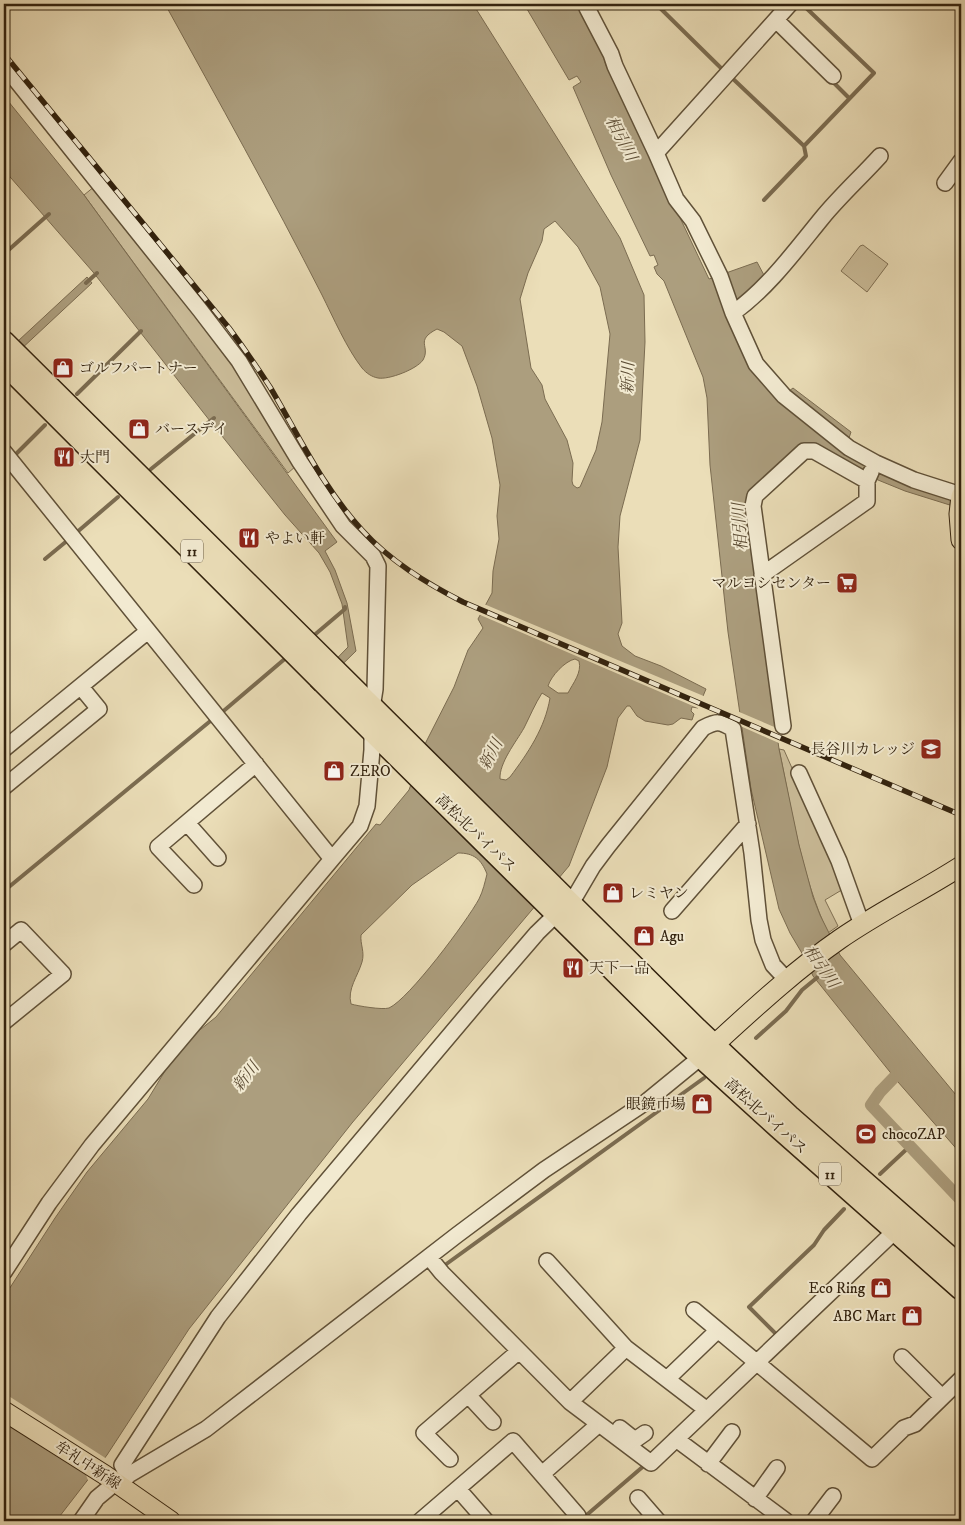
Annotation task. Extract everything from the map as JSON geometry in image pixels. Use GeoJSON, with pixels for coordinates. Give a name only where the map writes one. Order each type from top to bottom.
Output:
{"type":"FeatureCollection","features":[{"type":"Feature","properties":{"kind":"highway","name":"高松北バイパス"},"geometry":{"type":"LineString","coordinates":[[4,342],[376,723]]}},
{"type":"Feature","properties":{"kind":"highway","name":"高松北バイパス"},"geometry":{"type":"LineString","coordinates":[[4,363],[376,723],[708,1051],[778,1127],[961,1289]]}},
{"type":"Feature","properties":{"kind":"highway","name":"高松北バイパス"},"geometry":{"type":"LineString","coordinates":[[708,1051],[789,1116],[961,1267]]}},
{"type":"Feature","properties":{"kind":"main road"},"geometry":{"type":"LineString","coordinates":[[961,496],[959,514],[961,540]]}},
{"type":"Feature","properties":{"kind":"main road"},"geometry":{"type":"LineString","coordinates":[[708,1051],[789,978],[841,938],[961,866]]}},
{"type":"Feature","properties":{"kind":"main road","name":"牟礼中新線"},"geometry":{"type":"LineString","coordinates":[[4,1410],[116,1478],[171,1521]]}},
{"type":"Feature","properties":{"kind":"street"},"geometry":{"type":"LineString","coordinates":[[589,4],[587,8],[611,54],[676,199],[694,221],[720,276],[732,310],[756,364],[784,396],[846,445],[872,471]]}},
{"type":"Feature","properties":{"kind":"street"},"geometry":{"type":"LineString","coordinates":[[656,153],[790,4]]}},
{"type":"Feature","properties":{"kind":"street"},"geometry":{"type":"LineString","coordinates":[[776,20],[819,54],[833,76]]}},
{"type":"Feature","properties":{"kind":"street"},"geometry":{"type":"LineString","coordinates":[[4,65],[239,361],[300,462],[343,526],[373,556],[378,566],[376,723],[367,806],[360,826],[92,1145],[49,1203],[4,1272]]}},
{"type":"Feature","properties":{"kind":"street"},"geometry":{"type":"LineString","coordinates":[[732,310],[746,304],[798,249],[823,217],[880,156]]}},
{"type":"Feature","properties":{"kind":"street"},"geometry":{"type":"LineString","coordinates":[[944,183],[961,162]]}},
{"type":"Feature","properties":{"kind":"street"},"geometry":{"type":"LineString","coordinates":[[783,726],[753,506],[755,496],[799,454],[804,451],[814,451],[872,471],[914,480],[961,496]]}},
{"type":"Feature","properties":{"kind":"street"},"geometry":{"type":"LineString","coordinates":[[6,459],[332,859]]}},
{"type":"Feature","properties":{"kind":"street"},"geometry":{"type":"LineString","coordinates":[[762,575],[867,501],[872,471]]}},
{"type":"Feature","properties":{"kind":"street"},"geometry":{"type":"LineString","coordinates":[[4,750],[148,631]]}},
{"type":"Feature","properties":{"kind":"street"},"geometry":{"type":"LineString","coordinates":[[4,787],[99,709],[80,687]]}},
{"type":"Feature","properties":{"kind":"street"},"geometry":{"type":"LineString","coordinates":[[116,1478],[122,1464],[218,1317],[299,1214],[487,991],[561,907],[581,888],[593,866],[703,728],[713,724],[721,722],[733,729],[748,824],[762,940],[774,965],[789,978]]}},
{"type":"Feature","properties":{"kind":"street"},"geometry":{"type":"LineString","coordinates":[[194,885],[158,847],[256,764]]}},
{"type":"Feature","properties":{"kind":"street"},"geometry":{"type":"LineString","coordinates":[[799,773],[839,861],[862,925]]}},
{"type":"Feature","properties":{"kind":"street"},"geometry":{"type":"LineString","coordinates":[[186,823],[218,858]]}},
{"type":"Feature","properties":{"kind":"street"},"geometry":{"type":"LineString","coordinates":[[672,910],[748,824]]}},
{"type":"Feature","properties":{"kind":"street"},"geometry":{"type":"LineString","coordinates":[[4,944],[21,930],[63,974],[4,1022]]}},
{"type":"Feature","properties":{"kind":"street"},"geometry":{"type":"LineString","coordinates":[[81,1521],[97,1498],[116,1478],[206,1429],[544,1170],[646,1102],[708,1051]]}},
{"type":"Feature","properties":{"kind":"street"},"geometry":{"type":"LineString","coordinates":[[429,1257],[442,1273],[520,1351],[571,1395],[599,1424],[651,1463],[895,1231]]}},
{"type":"Feature","properties":{"kind":"street"},"geometry":{"type":"LineString","coordinates":[[546,1261],[626,1348],[707,1410]]}},
{"type":"Feature","properties":{"kind":"street"},"geometry":{"type":"LineString","coordinates":[[694,1310],[756,1364],[872,1459],[904,1428],[915,1424],[961,1379]]}},
{"type":"Feature","properties":{"kind":"street"},"geometry":{"type":"LineString","coordinates":[[666,1379],[718,1330]]}},
{"type":"Feature","properties":{"kind":"street"},"geometry":{"type":"LineString","coordinates":[[571,1395],[626,1348]]}},
{"type":"Feature","properties":{"kind":"street"},"geometry":{"type":"LineString","coordinates":[[450,1460],[424,1433],[520,1351]]}},
{"type":"Feature","properties":{"kind":"street"},"geometry":{"type":"LineString","coordinates":[[902,1357],[942,1397]]}},
{"type":"Feature","properties":{"kind":"street"},"geometry":{"type":"LineString","coordinates":[[468,1395],[493,1422]]}},
{"type":"Feature","properties":{"kind":"street"},"geometry":{"type":"LineString","coordinates":[[571,1395],[635,1440],[645,1433]]}},
{"type":"Feature","properties":{"kind":"street"},"geometry":{"type":"LineString","coordinates":[[542,1474],[599,1424]]}},
{"type":"Feature","properties":{"kind":"street"},"geometry":{"type":"LineString","coordinates":[[708,1464],[732,1432]]}},
{"type":"Feature","properties":{"kind":"street"},"geometry":{"type":"LineString","coordinates":[[676,1439],[786,1521]]}},
{"type":"Feature","properties":{"kind":"street"},"geometry":{"type":"LineString","coordinates":[[420,1521],[514,1441],[578,1516],[572,1521]]}},
{"type":"Feature","properties":{"kind":"street"},"geometry":{"type":"LineString","coordinates":[[756,1498],[778,1468]]}},
{"type":"Feature","properties":{"kind":"street"},"geometry":{"type":"LineString","coordinates":[[458,1489],[486,1521]]}},
{"type":"Feature","properties":{"kind":"street"},"geometry":{"type":"LineString","coordinates":[[814,1521],[833,1496]]}},
{"type":"Feature","properties":{"kind":"street"},"geometry":{"type":"LineString","coordinates":[[638,1498],[658,1521]]}},
{"type":"Feature","properties":{"kind":"shaded area"},"geometry":{"type":"Polygon","coordinates":[[[95,186],[236,365],[296,466],[288,473],[84,195],[95,186]]]}},
{"type":"Feature","properties":{"kind":"shaded area"},"geometry":{"type":"Polygon","coordinates":[[[863,245],[888,264],[867,292],[841,271],[860,246],[863,245]]]}},
{"type":"Feature","properties":{"kind":"shaded area"},"geometry":{"type":"Polygon","coordinates":[[[779,749],[784,750],[845,888],[825,900],[838,926],[828,933],[804,866],[779,749]]]}},
{"type":"Feature","properties":{"kind":"water","name":"新川"},"geometry":{"type":"Polygon","coordinates":[[[165,4],[473,4],[620,238],[644,295],[645,342],[640,440],[620,516],[618,547],[622,623],[618,634],[622,646],[635,656],[661,666],[706,689],[698,708],[692,707],[691,711],[694,714],[692,720],[681,718],[668,725],[645,721],[637,716],[630,706],[627,706],[618,718],[607,767],[569,866],[352,1123],[189,1329],[107,1455],[56,1521],[4,1521],[4,1297],[87,1172],[148,1099],[165,1071],[196,1033],[216,1017],[376,824],[380,825],[409,790],[426,742],[454,687],[468,650],[483,628],[478,619],[492,593],[493,571],[499,539],[497,516],[500,485],[492,438],[477,386],[462,346],[437,329],[426,337],[424,344],[425,355],[423,360],[415,367],[395,376],[383,378],[374,377],[364,370],[346,342],[245,149],[165,4]],[[555,221],[544,229],[542,241],[528,273],[520,299],[531,368],[542,385],[545,399],[567,440],[573,463],[572,481],[573,485],[577,488],[580,487],[596,450],[602,422],[610,334],[600,287],[578,247],[555,221]],[[571,660],[559,669],[548,686],[558,693],[568,693],[578,674],[579,661],[571,660]],[[542,693],[502,766],[500,779],[506,780],[510,777],[529,749],[540,730],[550,698],[542,693]],[[458,853],[412,885],[361,935],[363,958],[350,993],[351,1004],[389,1008],[398,1002],[423,975],[463,924],[479,899],[487,874],[482,864],[476,858],[468,854],[458,853]]]}},
{"type":"Feature","properties":{"kind":"water","name":"相引川"},"geometry":{"type":"Polygon","coordinates":[[[524,4],[576,4],[584,15],[597,38],[607,68],[611,72],[709,279],[757,262],[765,277],[742,303],[739,337],[789,391],[793,388],[851,432],[845,450],[961,500],[953,506],[905,491],[878,480],[816,447],[755,490],[763,631],[779,749],[799,845],[813,897],[840,955],[961,1101],[961,1154],[898,1082],[813,976],[779,909],[751,789],[728,632],[710,465],[707,398],[703,377],[664,281],[657,274],[654,267],[658,265],[654,255],[650,256],[611,175],[573,87],[581,82],[577,76],[569,80],[524,4]]]}},
{"type":"Feature","properties":{"kind":"water"},"geometry":{"type":"Polygon","coordinates":[[[4,96],[84,195],[337,542],[325,551],[335,570],[347,603],[356,651],[315,691],[310,686],[348,647],[342,604],[330,572],[319,553],[285,515],[93,272],[4,170],[4,96]]]}},
{"type":"Feature","properties":{"kind":"water"},"geometry":{"type":"Polygon","coordinates":[[[87,277],[92,283],[4,365],[4,354],[87,277]]]}},
{"type":"Feature","properties":{"kind":"pier"},"geometry":{"type":"Polygon","coordinates":[[[484,604],[706,697],[700,709],[478,614],[484,604]]]}},
{"type":"Feature","properties":{"kind":"pier"},"geometry":{"type":"Polygon","coordinates":[[[737,711],[779,729],[781,744],[738,725],[737,711]]]}},
{"type":"Feature","properties":{"kind":"pier"},"geometry":{"type":"Polygon","coordinates":[[[4,1393],[107,1459],[89,1483],[86,1475],[4,1423],[4,1393]]]}},
{"type":"Feature","properties":{"kind":"waterway"},"geometry":{"type":"LineString","coordinates":[[802,4],[874,73],[804,146]]}},
{"type":"Feature","properties":{"kind":"waterway"},"geometry":{"type":"LineString","coordinates":[[658,6],[724,71]]}},
{"type":"Feature","properties":{"kind":"waterway"},"geometry":{"type":"LineString","coordinates":[[730,76],[804,146],[806,156],[764,200]]}},
{"type":"Feature","properties":{"kind":"waterway"},"geometry":{"type":"LineString","coordinates":[[831,80],[849,98]]}},
{"type":"Feature","properties":{"kind":"waterway"},"geometry":{"type":"LineString","coordinates":[[4,254],[49,214]]}},
{"type":"Feature","properties":{"kind":"waterway"},"geometry":{"type":"LineString","coordinates":[[86,283],[97,273]]}},
{"type":"Feature","properties":{"kind":"waterway"},"geometry":{"type":"LineString","coordinates":[[77,394],[141,331]]}},
{"type":"Feature","properties":{"kind":"waterway"},"geometry":{"type":"LineString","coordinates":[[151,469],[214,418]]}},
{"type":"Feature","properties":{"kind":"waterway"},"geometry":{"type":"LineString","coordinates":[[14,456],[45,425]]}},
{"type":"Feature","properties":{"kind":"waterway"},"geometry":{"type":"LineString","coordinates":[[76,533],[118,497]]}},
{"type":"Feature","properties":{"kind":"waterway"},"geometry":{"type":"LineString","coordinates":[[45,559],[68,540]]}},
{"type":"Feature","properties":{"kind":"waterway"},"geometry":{"type":"LineString","coordinates":[[312,637],[345,607]]}},
{"type":"Feature","properties":{"kind":"waterway"},"geometry":{"type":"LineString","coordinates":[[220,714],[287,657]]}},
{"type":"Feature","properties":{"kind":"waterway"},"geometry":{"type":"LineString","coordinates":[[4,891],[214,718]]}},
{"type":"Feature","properties":{"kind":"waterway","name":"相引川"},"geometry":{"type":"LineString","coordinates":[[756,1038],[786,1011],[802,990],[819,976]]}},
{"type":"Feature","properties":{"kind":"waterway"},"geometry":{"type":"LineString","coordinates":[[906,1065],[880,1092],[871,1105],[961,1200]]}},
{"type":"Feature","properties":{"kind":"waterway"},"geometry":{"type":"LineString","coordinates":[[445,1265],[704,1078]]}},
{"type":"Feature","properties":{"kind":"waterway"},"geometry":{"type":"LineString","coordinates":[[880,1174],[910,1146]]}},
{"type":"Feature","properties":{"kind":"waterway"},"geometry":{"type":"LineString","coordinates":[[778,1336],[749,1307],[814,1245],[824,1230],[844,1209]]}},
{"type":"Feature","properties":{"kind":"waterway"},"geometry":{"type":"LineString","coordinates":[[582,1519],[646,1464]]}},
{"type":"Feature","properties":{"kind":"railway"},"geometry":{"type":"LineString","coordinates":[[4,54],[229,328],[270,387],[335,497],[362,530],[384,552],[422,579],[463,602],[961,815]]}},
{"type":"Feature","properties":{"kind":"place","name":"ゴルフパートナー"},"geometry":{"type":"Point","coordinates":[63,368]}},
{"type":"Feature","properties":{"kind":"place","name":"バースデイ"},"geometry":{"type":"Point","coordinates":[139,429]}},
{"type":"Feature","properties":{"kind":"place","name":"大門"},"geometry":{"type":"Point","coordinates":[64,457]}},
{"type":"Feature","properties":{"kind":"place","name":"やよい軒"},"geometry":{"type":"Point","coordinates":[249,538]}},
{"type":"Feature","properties":{"kind":"place","name":"マルヨシセンター"},"geometry":{"type":"Point","coordinates":[847,583]}},
{"type":"Feature","properties":{"kind":"place","name":"長谷川カレッジ"},"geometry":{"type":"Point","coordinates":[931,749]}},
{"type":"Feature","properties":{"kind":"place","name":"ZERO"},"geometry":{"type":"Point","coordinates":[334,771]}},
{"type":"Feature","properties":{"kind":"place","name":"レミヤン"},"geometry":{"type":"Point","coordinates":[613,893]}},
{"type":"Feature","properties":{"kind":"place","name":"Agu"},"geometry":{"type":"Point","coordinates":[644,936]}},
{"type":"Feature","properties":{"kind":"place","name":"天下一品"},"geometry":{"type":"Point","coordinates":[573,968]}},
{"type":"Feature","properties":{"kind":"place","name":"眼鏡市場"},"geometry":{"type":"Point","coordinates":[702,1104]}},
{"type":"Feature","properties":{"kind":"place","name":"chocoZAP"},"geometry":{"type":"Point","coordinates":[866,1134]}},
{"type":"Feature","properties":{"kind":"place","name":"Eco Ring"},"geometry":{"type":"Point","coordinates":[881,1288]}},
{"type":"Feature","properties":{"kind":"place","name":"ABC Mart"},"geometry":{"type":"Point","coordinates":[912,1316]}}]}
